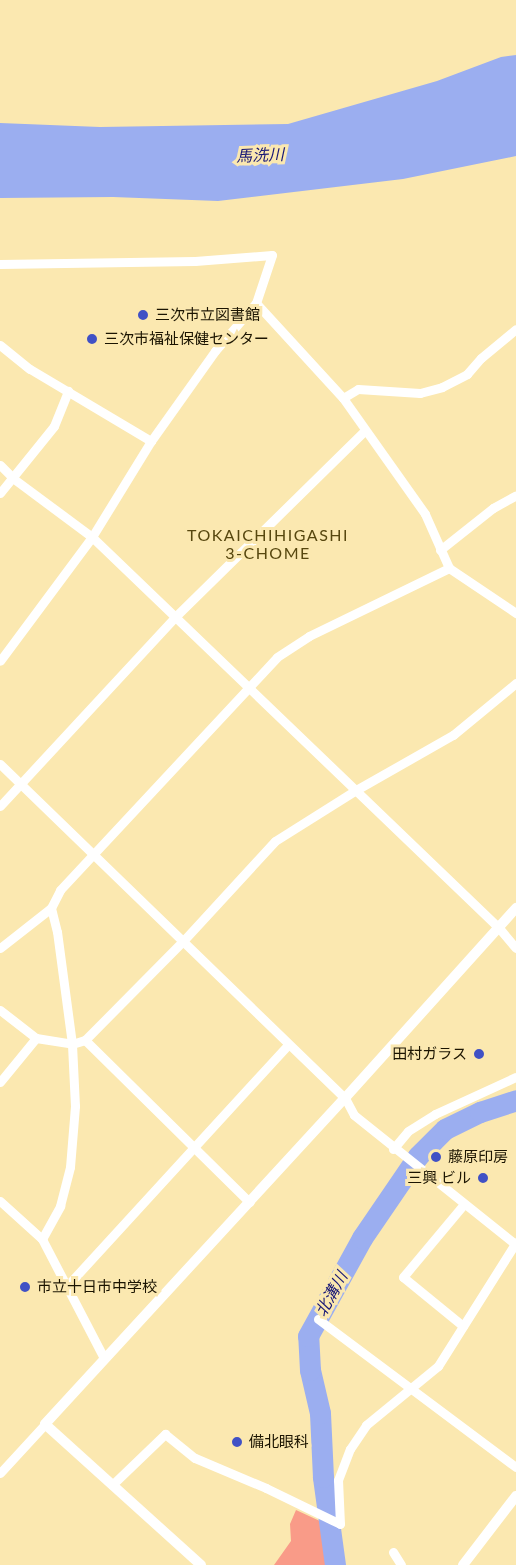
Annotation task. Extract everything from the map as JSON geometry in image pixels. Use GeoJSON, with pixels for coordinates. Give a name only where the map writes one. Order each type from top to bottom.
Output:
{"type":"FeatureCollection","features":[{"type":"Feature","properties":{"kind":"street"},"geometry":{"type":"LineString","coordinates":[[0,264],[195,261],[272,255],[256,303],[215,351],[151,441],[92,537],[0,661]]}},
{"type":"Feature","properties":{"kind":"street"},"geometry":{"type":"LineString","coordinates":[[256,303],[343,398],[364,431],[425,514],[449,568],[516,613]]}},
{"type":"Feature","properties":{"kind":"street"},"geometry":{"type":"LineString","coordinates":[[343,398],[358,389],[420,393],[442,387],[467,374],[481,358],[516,329]]}},
{"type":"Feature","properties":{"kind":"street"},"geometry":{"type":"LineString","coordinates":[[0,345],[30,369],[151,441]]}},
{"type":"Feature","properties":{"kind":"street"},"geometry":{"type":"LineString","coordinates":[[0,494],[54,426],[68,391]]}},
{"type":"Feature","properties":{"kind":"street"},"geometry":{"type":"LineString","coordinates":[[0,806],[176,617],[364,431]]}},
{"type":"Feature","properties":{"kind":"street"},"geometry":{"type":"LineString","coordinates":[[0,465],[14,479],[92,537],[499,928],[516,948]]}},
{"type":"Feature","properties":{"kind":"street"},"geometry":{"type":"LineString","coordinates":[[440,550],[493,508],[516,495]]}},
{"type":"Feature","properties":{"kind":"street"},"geometry":{"type":"LineString","coordinates":[[0,948],[51,908],[60,890],[92,854],[277,657],[309,636],[449,568]]}},
{"type":"Feature","properties":{"kind":"street"},"geometry":{"type":"LineString","coordinates":[[0,1010],[36,1038],[72,1044],[85,1040],[184,940],[275,841],[356,790],[453,735],[516,683]]}},
{"type":"Feature","properties":{"kind":"street"},"geometry":{"type":"LineString","coordinates":[[0,764],[345,1098],[354,1115],[393,1149],[516,1244],[438,1366],[366,1425],[350,1449],[338,1480],[340,1524],[266,1488],[195,1458],[165,1434],[112,1485]]}},
{"type":"Feature","properties":{"kind":"street"},"geometry":{"type":"LineString","coordinates":[[42,1239],[60,1206],[70,1167],[75,1106],[72,1044],[57,932],[51,908]]}},
{"type":"Feature","properties":{"kind":"street"},"geometry":{"type":"LineString","coordinates":[[0,1473],[345,1098],[516,908]]}},
{"type":"Feature","properties":{"kind":"street"},"geometry":{"type":"LineString","coordinates":[[0,1082],[36,1038]]}},
{"type":"Feature","properties":{"kind":"street"},"geometry":{"type":"LineString","coordinates":[[85,1040],[249,1202]]}},
{"type":"Feature","properties":{"kind":"street"},"geometry":{"type":"LineString","coordinates":[[66,1287],[288,1045]]}},
{"type":"Feature","properties":{"kind":"street"},"geometry":{"type":"LineString","coordinates":[[393,1149],[408,1131],[435,1114],[516,1077]]}},
{"type":"Feature","properties":{"kind":"street"},"geometry":{"type":"LineString","coordinates":[[0,1201],[42,1239],[104,1358]]}},
{"type":"Feature","properties":{"kind":"street"},"geometry":{"type":"LineString","coordinates":[[463,1326],[404,1277],[464,1204]]}},
{"type":"Feature","properties":{"kind":"street"},"geometry":{"type":"LineString","coordinates":[[318,1319],[516,1467]]}},
{"type":"Feature","properties":{"kind":"street"},"geometry":{"type":"LineString","coordinates":[[45,1424],[201,1565]]}},
{"type":"Feature","properties":{"kind":"street"},"geometry":{"type":"LineString","coordinates":[[462,1565],[516,1496]]}},
{"type":"Feature","properties":{"kind":"street"},"geometry":{"type":"LineString","coordinates":[[393,1552],[401,1565]]}},
{"type":"Feature","properties":{"kind":"shaded area"},"geometry":{"type":"Polygon","coordinates":[[[296,1510],[322,1522],[327,1565],[274,1565],[291,1541],[290,1524],[296,1510]]]}},
{"type":"Feature","properties":{"kind":"water","name":"馬洗川"},"geometry":{"type":"Polygon","coordinates":[[[516,55],[516,156],[403,179],[218,201],[113,197],[0,198],[0,123],[100,127],[288,124],[437,81],[501,57],[516,55]]]}},
{"type":"Feature","properties":{"kind":"waterway","name":"北溝川"},"geometry":{"type":"LineString","coordinates":[[335,1565],[323,1477],[320,1413],[310,1370],[308,1336],[362,1238],[418,1156],[445,1129],[480,1112],[516,1100]]}},
{"type":"Feature","properties":{"kind":"place","name":"三次市立図書館"},"geometry":{"type":"Point","coordinates":[143,315]}},
{"type":"Feature","properties":{"kind":"place","name":"三次市福祉保健センター"},"geometry":{"type":"Point","coordinates":[92,339]}},
{"type":"Feature","properties":{"kind":"place","name":"田村ガラス"},"geometry":{"type":"Point","coordinates":[479,1054]}},
{"type":"Feature","properties":{"kind":"place","name":"藤原印房"},"geometry":{"type":"Point","coordinates":[436,1157]}},
{"type":"Feature","properties":{"kind":"place","name":"三興 ビル"},"geometry":{"type":"Point","coordinates":[483,1178]}},
{"type":"Feature","properties":{"kind":"place","name":"市立十日市中学校"},"geometry":{"type":"Point","coordinates":[25,1287]}},
{"type":"Feature","properties":{"kind":"place","name":"備北眼科"},"geometry":{"type":"Point","coordinates":[237,1442]}},
{"type":"Feature","properties":{"kind":"district","name":"TOKAICHIHIGASHI 3-CHOME"},"geometry":{"type":"Point","coordinates":[268,544]}}]}
